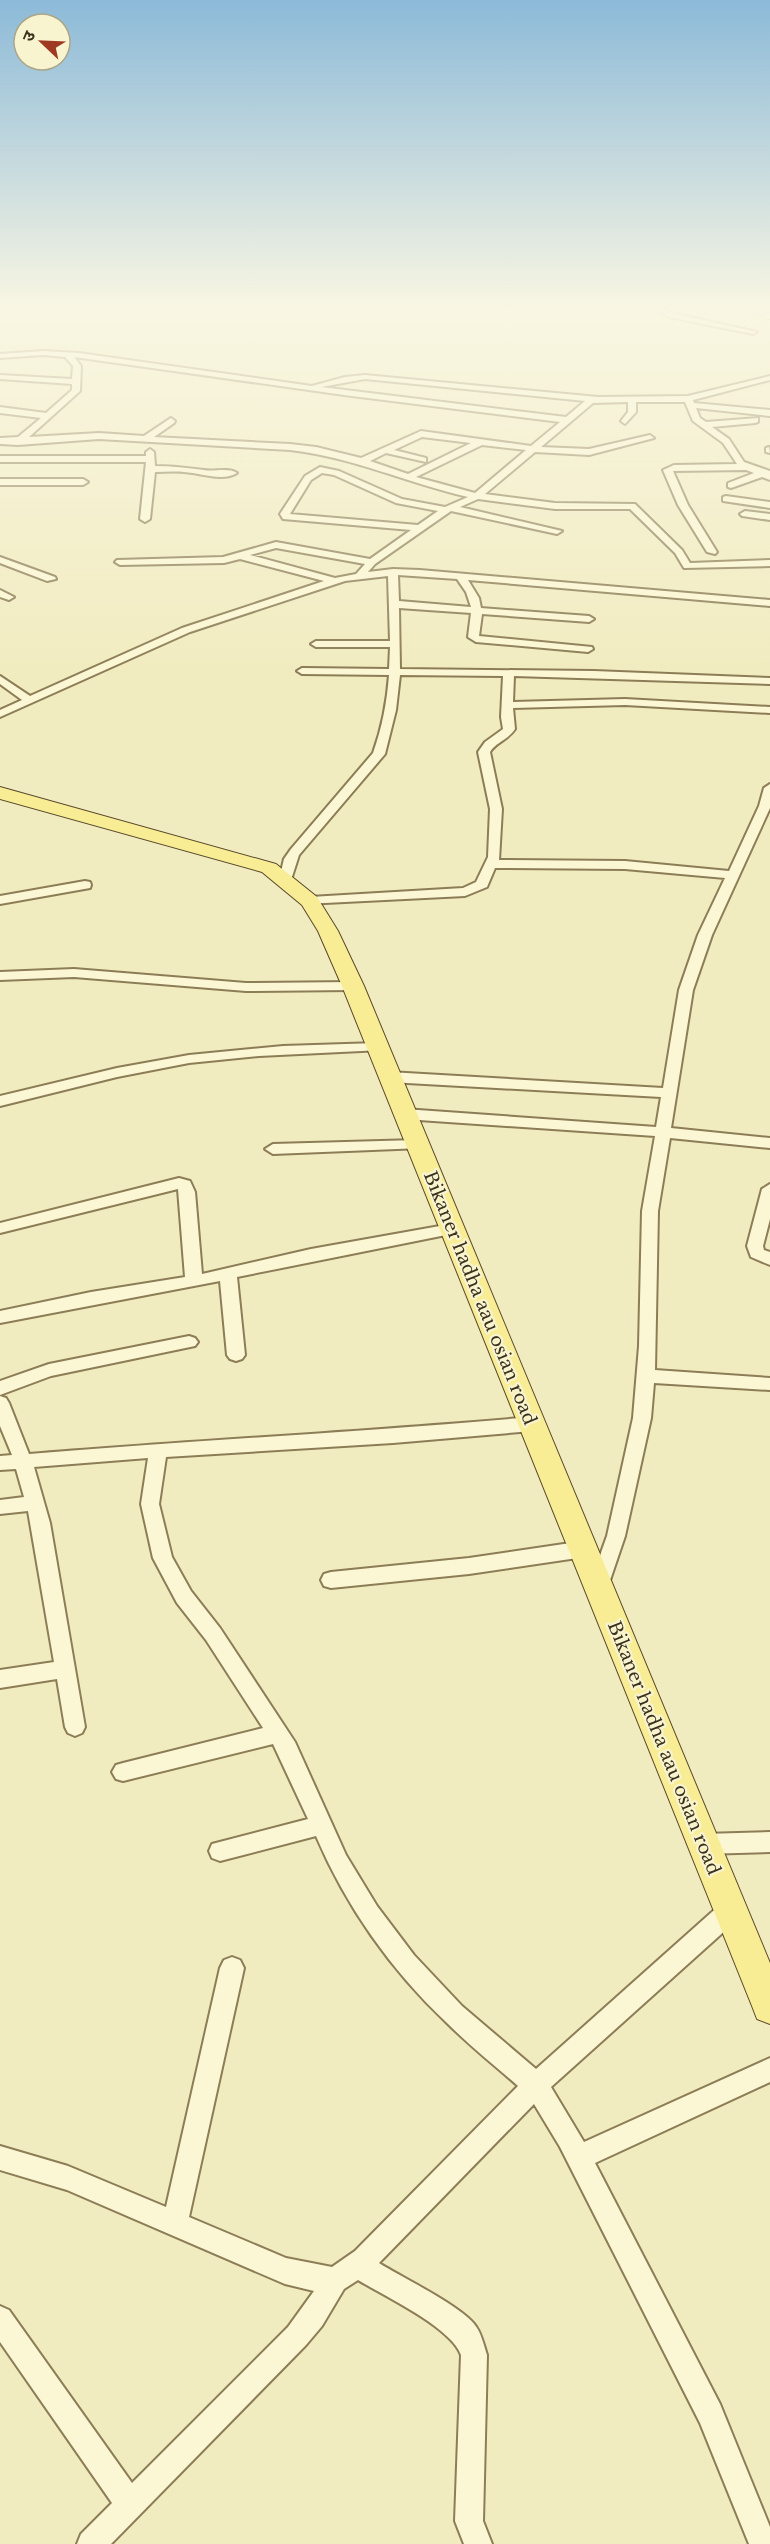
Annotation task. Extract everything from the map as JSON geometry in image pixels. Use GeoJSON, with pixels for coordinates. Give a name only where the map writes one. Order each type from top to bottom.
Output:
{"type":"FeatureCollection","features":[{"type":"Feature","properties":{"kind":"main road","name":"Bikaner hadha aau osian road"},"geometry":{"type":"LineString","coordinates":[[0,793],[269,868],[310,901],[328,931],[353,986],[770,2006]]}},
{"type":"Feature","properties":{"kind":"street"},"geometry":{"type":"LineString","coordinates":[[18,442],[33,429]]}},
{"type":"Feature","properties":{"kind":"street"},"geometry":{"type":"LineString","coordinates":[[148,439],[161,429]]}},
{"type":"Feature","properties":{"kind":"street"},"geometry":{"type":"LineString","coordinates":[[360,575],[372,562],[448,509],[477,496],[559,429]]}},
{"type":"Feature","properties":{"kind":"street"},"geometry":{"type":"LineString","coordinates":[[710,429],[726,441],[736,459],[746,467]]}},
{"type":"Feature","properties":{"kind":"street"},"geometry":{"type":"LineString","coordinates":[[362,461],[414,435],[429,434],[535,449],[589,452],[650,438]]}},
{"type":"Feature","properties":{"kind":"street"},"geometry":{"type":"LineString","coordinates":[[0,441],[18,442],[92,436],[316,450],[362,461],[445,489],[477,496],[555,506],[632,506],[679,552],[688,566],[770,563]]}},
{"type":"Feature","properties":{"kind":"street"},"geometry":{"type":"LineString","coordinates":[[145,519],[150,464],[148,439]]}},
{"type":"Feature","properties":{"kind":"street"},"geometry":{"type":"LineString","coordinates":[[407,439],[464,449]]}},
{"type":"Feature","properties":{"kind":"street"},"geometry":{"type":"LineString","coordinates":[[409,477],[481,441]]}},
{"type":"Feature","properties":{"kind":"street"},"geometry":{"type":"LineString","coordinates":[[384,450],[423,460]]}},
{"type":"Feature","properties":{"kind":"street"},"geometry":{"type":"LineString","coordinates":[[0,459],[150,464],[204,473],[232,473]]}},
{"type":"Feature","properties":{"kind":"street"},"geometry":{"type":"LineString","coordinates":[[712,552],[683,505],[668,470],[746,467],[767,474]]}},
{"type":"Feature","properties":{"kind":"street"},"geometry":{"type":"LineString","coordinates":[[421,528],[304,520],[286,517],[285,514],[308,478],[321,471],[336,473],[399,501],[557,531]]}},
{"type":"Feature","properties":{"kind":"street"},"geometry":{"type":"LineString","coordinates":[[731,485],[767,474]]}},
{"type":"Feature","properties":{"kind":"street"},"geometry":{"type":"LineString","coordinates":[[0,482],[83,482]]}},
{"type":"Feature","properties":{"kind":"street"},"geometry":{"type":"LineString","coordinates":[[726,499],[770,505]]}},
{"type":"Feature","properties":{"kind":"street"},"geometry":{"type":"LineString","coordinates":[[745,514],[770,517]]}},
{"type":"Feature","properties":{"kind":"street"},"geometry":{"type":"LineString","coordinates":[[120,562],[213,561],[241,556],[276,545],[372,562]]}},
{"type":"Feature","properties":{"kind":"street"},"geometry":{"type":"LineString","coordinates":[[241,556],[335,581]]}},
{"type":"Feature","properties":{"kind":"street"},"geometry":{"type":"LineString","coordinates":[[0,560],[51,579]]}},
{"type":"Feature","properties":{"kind":"street"},"geometry":{"type":"LineString","coordinates":[[285,880],[294,852],[379,754],[390,716],[395,672],[393,573]]}},
{"type":"Feature","properties":{"kind":"street"},"geometry":{"type":"LineString","coordinates":[[0,714],[186,630],[335,581],[360,575],[393,573],[460,576],[770,603]]}},
{"type":"Feature","properties":{"kind":"street"},"geometry":{"type":"LineString","coordinates":[[460,576],[476,599],[473,637],[476,639],[588,649]]}},
{"type":"Feature","properties":{"kind":"street"},"geometry":{"type":"LineString","coordinates":[[394,604],[590,619]]}},
{"type":"Feature","properties":{"kind":"street"},"geometry":{"type":"LineString","coordinates":[[316,644],[395,644]]}},
{"type":"Feature","properties":{"kind":"street"},"geometry":{"type":"LineString","coordinates":[[302,671],[509,673],[770,681]]}},
{"type":"Feature","properties":{"kind":"street"},"geometry":{"type":"LineString","coordinates":[[493,864],[496,809],[484,752],[491,741],[508,733],[509,673]]}},
{"type":"Feature","properties":{"kind":"street"},"geometry":{"type":"LineString","coordinates":[[0,679],[30,701]]}},
{"type":"Feature","properties":{"kind":"street"},"geometry":{"type":"LineString","coordinates":[[508,705],[625,702],[770,710]]}},
{"type":"Feature","properties":{"kind":"street"},"geometry":{"type":"LineString","coordinates":[[599,1586],[616,1536],[642,1418],[648,1346],[650,1211],[687,990],[705,935],[765,806],[770,789]]}},
{"type":"Feature","properties":{"kind":"street"},"geometry":{"type":"LineString","coordinates":[[310,901],[465,892],[482,884],[485,870],[493,864],[625,865],[734,874]]}},
{"type":"Feature","properties":{"kind":"street"},"geometry":{"type":"LineString","coordinates":[[0,900],[85,885]]}},
{"type":"Feature","properties":{"kind":"street"},"geometry":{"type":"LineString","coordinates":[[0,976],[74,973],[236,986],[353,986]]}},
{"type":"Feature","properties":{"kind":"street"},"geometry":{"type":"LineString","coordinates":[[0,1101],[148,1066],[188,1059],[265,1051],[377,1047]]}},
{"type":"Feature","properties":{"kind":"street"},"geometry":{"type":"LineString","coordinates":[[389,1077],[670,1094]]}},
{"type":"Feature","properties":{"kind":"street"},"geometry":{"type":"LineString","coordinates":[[404,1114],[663,1132],[770,1143]]}},
{"type":"Feature","properties":{"kind":"street"},"geometry":{"type":"LineString","coordinates":[[273,1149],[417,1145]]}},
{"type":"Feature","properties":{"kind":"street"},"geometry":{"type":"LineString","coordinates":[[0,1228],[179,1183],[184,1185],[186,1192],[194,1281]]}},
{"type":"Feature","properties":{"kind":"street"},"geometry":{"type":"LineString","coordinates":[[769,1198],[755,1246],[757,1253],[770,1259]]}},
{"type":"Feature","properties":{"kind":"street"},"geometry":{"type":"LineString","coordinates":[[0,1317],[452,1229]]}},
{"type":"Feature","properties":{"kind":"street"},"geometry":{"type":"LineString","coordinates":[[228,1274],[236,1355]]}},
{"type":"Feature","properties":{"kind":"street"},"geometry":{"type":"LineString","coordinates":[[0,1388],[49,1370],[189,1342]]}},
{"type":"Feature","properties":{"kind":"street"},"geometry":{"type":"LineString","coordinates":[[645,1376],[770,1384]]}},
{"type":"Feature","properties":{"kind":"street"},"geometry":{"type":"LineString","coordinates":[[0,1403],[24,1461],[41,1523],[75,1727]]}},
{"type":"Feature","properties":{"kind":"street"},"geometry":{"type":"LineString","coordinates":[[0,1463],[158,1450],[318,1442],[532,1424]]}},
{"type":"Feature","properties":{"kind":"street"},"geometry":{"type":"LineString","coordinates":[[158,1450],[150,1504],[163,1558],[184,1597],[213,1634],[288,1749],[338,1862],[369,1914],[406,1963],[454,2014],[536,2085],[579,2157],[710,2414],[763,2544]]}},
{"type":"Feature","properties":{"kind":"street"},"geometry":{"type":"LineString","coordinates":[[0,1507],[35,1503]]}},
{"type":"Feature","properties":{"kind":"street"},"geometry":{"type":"LineString","coordinates":[[331,1580],[469,1566],[584,1549]]}},
{"type":"Feature","properties":{"kind":"street"},"geometry":{"type":"LineString","coordinates":[[0,1679],[65,1669]]}},
{"type":"Feature","properties":{"kind":"street"},"geometry":{"type":"LineString","coordinates":[[123,1772],[278,1734]]}},
{"type":"Feature","properties":{"kind":"street"},"geometry":{"type":"LineString","coordinates":[[220,1851],[322,1826]]}},
{"type":"Feature","properties":{"kind":"street"},"geometry":{"type":"LineString","coordinates":[[703,1844],[770,1842]]}},
{"type":"Feature","properties":{"kind":"street"},"geometry":{"type":"LineString","coordinates":[[91,2544],[297,2336],[346,2272],[536,2085],[730,1911]]}},
{"type":"Feature","properties":{"kind":"street"},"geometry":{"type":"LineString","coordinates":[[175,2223],[232,1968]]}},
{"type":"Feature","properties":{"kind":"street"},"geometry":{"type":"LineString","coordinates":[[579,2157],[770,2070]]}},
{"type":"Feature","properties":{"kind":"street"},"geometry":{"type":"LineString","coordinates":[[0,2158],[68,2178],[285,2271],[314,2278],[346,2272],[452,2322],[467,2336],[474,2355],[469,2521],[478,2544]]}},
{"type":"Feature","properties":{"kind":"street"},"geometry":{"type":"LineString","coordinates":[[0,2319],[130,2505]]}}]}
